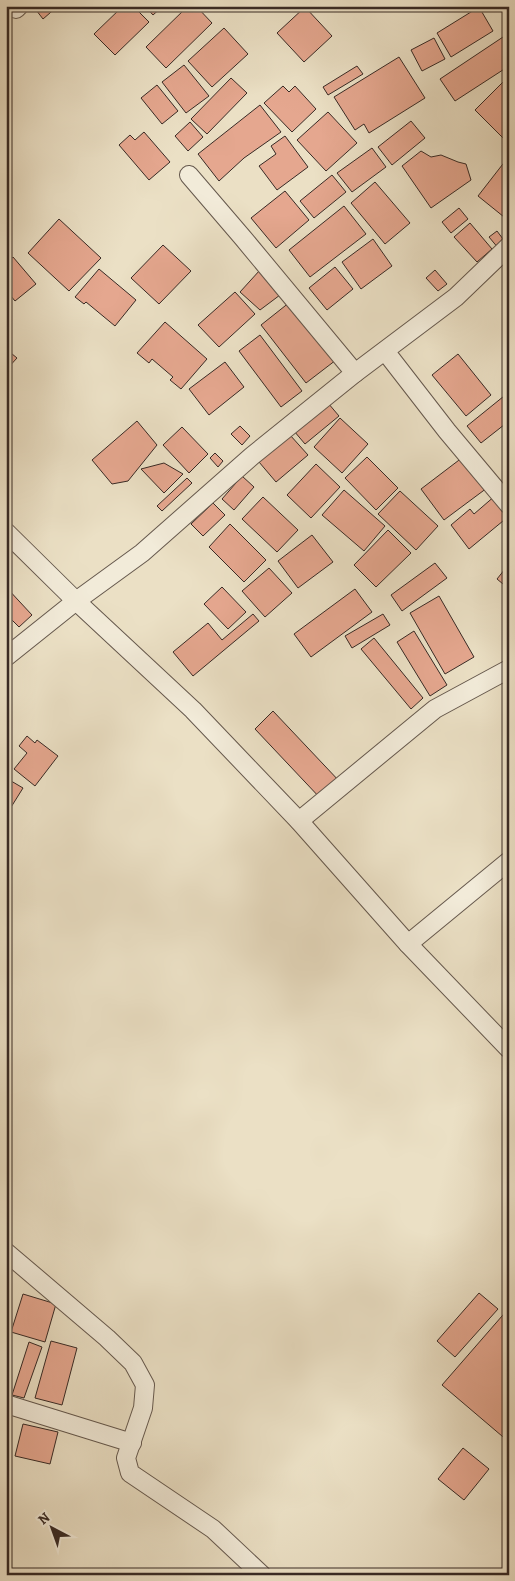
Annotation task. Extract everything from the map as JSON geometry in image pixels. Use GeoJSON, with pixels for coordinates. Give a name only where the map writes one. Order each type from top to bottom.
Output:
{"type":"FeatureCollection","features":[{"type":"Feature","properties":{"kind":"street"},"geometry":{"type":"LineString","coordinates":[[189,175],[244,238],[355,373]]}},
{"type":"Feature","properties":{"kind":"street"},"geometry":{"type":"LineString","coordinates":[[6,657],[76,601],[142,553],[252,456],[355,373],[456,297],[509,246]]}},
{"type":"Feature","properties":{"kind":"street"},"geometry":{"type":"LineString","coordinates":[[385,351],[447,431],[509,505]]}},
{"type":"Feature","properties":{"kind":"street"},"geometry":{"type":"LineString","coordinates":[[6,532],[192,710],[299,821],[408,944],[509,1049]]}},
{"type":"Feature","properties":{"kind":"street"},"geometry":{"type":"LineString","coordinates":[[299,821],[435,709],[509,669]]}},
{"type":"Feature","properties":{"kind":"street"},"geometry":{"type":"LineString","coordinates":[[408,944],[509,860]]}},
{"type":"Feature","properties":{"kind":"street"},"geometry":{"type":"LineString","coordinates":[[6,1252],[107,1338],[133,1363],[145,1385],[143,1408],[126,1458],[130,1473],[213,1530],[262,1575]]}},
{"type":"Feature","properties":{"kind":"street"},"geometry":{"type":"LineString","coordinates":[[6,1404],[132,1442]]}},
{"type":"Feature","properties":{"kind":"building"},"geometry":{"type":"Polygon","coordinates":[[[33,6],[58,6],[43,19],[33,6]]]}},
{"type":"Feature","properties":{"kind":"building"},"geometry":{"type":"Polygon","coordinates":[[[123,6],[133,6],[149,22],[115,55],[94,34],[123,6]]]}},
{"type":"Feature","properties":{"kind":"building"},"geometry":{"type":"Polygon","coordinates":[[[145,6],[163,6],[153,15],[145,6]]]}},
{"type":"Feature","properties":{"kind":"building"},"geometry":{"type":"Polygon","coordinates":[[[188,6],[196,6],[212,23],[166,68],[146,47],[188,6]]]}},
{"type":"Feature","properties":{"kind":"building"},"geometry":{"type":"Polygon","coordinates":[[[305,7],[332,36],[304,62],[277,33],[305,7]]]}},
{"type":"Feature","properties":{"kind":"building"},"geometry":{"type":"Polygon","coordinates":[[[479,7],[493,31],[451,57],[437,33],[479,7]]]}},
{"type":"Feature","properties":{"kind":"building"},"geometry":{"type":"Polygon","coordinates":[[[224,28],[248,54],[212,87],[188,61],[224,28]]]}},
{"type":"Feature","properties":{"kind":"building"},"geometry":{"type":"Polygon","coordinates":[[[506,35],[509,39],[509,66],[455,101],[440,79],[506,35]]]}},
{"type":"Feature","properties":{"kind":"building"},"geometry":{"type":"Polygon","coordinates":[[[434,38],[445,59],[422,71],[411,50],[434,38]]]}},
{"type":"Feature","properties":{"kind":"building"},"geometry":{"type":"Polygon","coordinates":[[[399,57],[425,98],[369,133],[364,124],[355,130],[334,97],[399,57]]]}},
{"type":"Feature","properties":{"kind":"building"},"geometry":{"type":"Polygon","coordinates":[[[184,65],[209,96],[186,113],[162,82],[184,65]]]}},
{"type":"Feature","properties":{"kind":"building"},"geometry":{"type":"Polygon","coordinates":[[[357,66],[363,74],[328,95],[323,87],[357,66]]]}},
{"type":"Feature","properties":{"kind":"building"},"geometry":{"type":"Polygon","coordinates":[[[231,78],[247,93],[207,134],[191,119],[231,78]]]}},
{"type":"Feature","properties":{"kind":"building"},"geometry":{"type":"Polygon","coordinates":[[[504,81],[509,86],[509,131],[503,138],[475,110],[504,81]]]}},
{"type":"Feature","properties":{"kind":"building"},"geometry":{"type":"Polygon","coordinates":[[[157,85],[178,111],[162,124],[141,98],[157,85]]]}},
{"type":"Feature","properties":{"kind":"building"},"geometry":{"type":"Polygon","coordinates":[[[283,86],[289,92],[295,86],[316,109],[292,132],[264,103],[283,86]]]}},
{"type":"Feature","properties":{"kind":"building"},"geometry":{"type":"Polygon","coordinates":[[[260,105],[281,132],[244,158],[219,181],[198,154],[260,105]]]}},
{"type":"Feature","properties":{"kind":"building"},"geometry":{"type":"Polygon","coordinates":[[[328,112],[357,143],[326,171],[297,140],[328,112]]]}},
{"type":"Feature","properties":{"kind":"building"},"geometry":{"type":"Polygon","coordinates":[[[411,121],[425,138],[392,165],[378,147],[411,121]]]}},
{"type":"Feature","properties":{"kind":"building"},"geometry":{"type":"Polygon","coordinates":[[[190,122],[203,137],[188,151],[175,136],[190,122]]]}},
{"type":"Feature","properties":{"kind":"building"},"geometry":{"type":"Polygon","coordinates":[[[144,132],[170,162],[149,180],[119,145],[130,135],[135,140],[144,132]]]}},
{"type":"Feature","properties":{"kind":"building"},"geometry":{"type":"Polygon","coordinates":[[[285,136],[308,167],[277,190],[259,166],[276,154],[271,146],[285,136]]]}},
{"type":"Feature","properties":{"kind":"building"},"geometry":{"type":"Polygon","coordinates":[[[372,148],[386,167],[352,192],[337,173],[372,148]]]}},
{"type":"Feature","properties":{"kind":"building"},"geometry":{"type":"Polygon","coordinates":[[[421,151],[431,157],[441,155],[466,164],[471,180],[431,208],[402,166],[421,151]]]}},
{"type":"Feature","properties":{"kind":"building"},"geometry":{"type":"Polygon","coordinates":[[[506,160],[509,162],[509,221],[478,196],[506,160]]]}},
{"type":"Feature","properties":{"kind":"building"},"geometry":{"type":"Polygon","coordinates":[[[332,175],[346,192],[314,218],[300,201],[332,175]]]}},
{"type":"Feature","properties":{"kind":"building"},"geometry":{"type":"Polygon","coordinates":[[[375,182],[410,223],[385,244],[351,203],[375,182]]]}},
{"type":"Feature","properties":{"kind":"building"},"geometry":{"type":"Polygon","coordinates":[[[285,191],[309,220],[276,248],[251,218],[285,191]]]}},
{"type":"Feature","properties":{"kind":"building"},"geometry":{"type":"Polygon","coordinates":[[[344,206],[366,234],[310,277],[289,250],[344,206]]]}},
{"type":"Feature","properties":{"kind":"building"},"geometry":{"type":"Polygon","coordinates":[[[459,208],[468,219],[451,233],[442,222],[459,208]]]}},
{"type":"Feature","properties":{"kind":"building"},"geometry":{"type":"Polygon","coordinates":[[[59,219],[101,258],[69,291],[28,253],[59,219]]]}},
{"type":"Feature","properties":{"kind":"building"},"geometry":{"type":"Polygon","coordinates":[[[470,223],[492,249],[477,262],[454,237],[470,223]]]}},
{"type":"Feature","properties":{"kind":"building"},"geometry":{"type":"Polygon","coordinates":[[[497,231],[506,243],[499,249],[489,237],[497,231]]]}},
{"type":"Feature","properties":{"kind":"building"},"geometry":{"type":"Polygon","coordinates":[[[373,239],[392,266],[361,289],[342,262],[373,239]]]}},
{"type":"Feature","properties":{"kind":"building"},"geometry":{"type":"Polygon","coordinates":[[[163,245],[191,271],[159,304],[131,278],[163,245]]]}},
{"type":"Feature","properties":{"kind":"building"},"geometry":{"type":"Polygon","coordinates":[[[13,257],[36,284],[15,301],[6,290],[6,263],[13,257]]]}},
{"type":"Feature","properties":{"kind":"building"},"geometry":{"type":"Polygon","coordinates":[[[335,267],[353,289],[327,310],[309,288],[335,267]]]}},
{"type":"Feature","properties":{"kind":"building"},"geometry":{"type":"Polygon","coordinates":[[[99,269],[136,300],[115,326],[86,302],[84,304],[75,297],[99,269]]]}},
{"type":"Feature","properties":{"kind":"building"},"geometry":{"type":"Polygon","coordinates":[[[260,270],[280,295],[260,310],[240,292],[260,270]]]}},
{"type":"Feature","properties":{"kind":"building"},"geometry":{"type":"Polygon","coordinates":[[[435,270],[447,284],[438,291],[426,278],[435,270]]]}},
{"type":"Feature","properties":{"kind":"building"},"geometry":{"type":"Polygon","coordinates":[[[235,292],[255,314],[219,347],[198,325],[235,292]]]}},
{"type":"Feature","properties":{"kind":"building"},"geometry":{"type":"Polygon","coordinates":[[[290,302],[336,360],[306,383],[261,325],[290,302]]]}},
{"type":"Feature","properties":{"kind":"building"},"geometry":{"type":"Polygon","coordinates":[[[165,322],[207,359],[181,389],[170,380],[173,377],[152,359],[149,363],[137,353],[165,322]]]}},
{"type":"Feature","properties":{"kind":"building"},"geometry":{"type":"Polygon","coordinates":[[[260,335],[302,391],[281,407],[239,351],[260,335]]]}},
{"type":"Feature","properties":{"kind":"building"},"geometry":{"type":"Polygon","coordinates":[[[6,349],[17,358],[6,370],[6,349]]]}},
{"type":"Feature","properties":{"kind":"building"},"geometry":{"type":"Polygon","coordinates":[[[458,354],[491,395],[466,416],[432,375],[458,354]]]}},
{"type":"Feature","properties":{"kind":"building"},"geometry":{"type":"Polygon","coordinates":[[[225,362],[244,387],[209,415],[189,389],[225,362]]]}},
{"type":"Feature","properties":{"kind":"building"},"geometry":{"type":"Polygon","coordinates":[[[509,392],[509,421],[481,443],[467,426],[509,392]]]}},
{"type":"Feature","properties":{"kind":"building"},"geometry":{"type":"Polygon","coordinates":[[[328,403],[339,416],[305,444],[294,431],[328,403]]]}},
{"type":"Feature","properties":{"kind":"building"},"geometry":{"type":"Polygon","coordinates":[[[340,418],[368,444],[342,473],[314,447],[340,418]]]}},
{"type":"Feature","properties":{"kind":"building"},"geometry":{"type":"Polygon","coordinates":[[[137,421],[157,445],[128,481],[112,484],[92,460],[137,421]]]}},
{"type":"Feature","properties":{"kind":"building"},"geometry":{"type":"Polygon","coordinates":[[[240,426],[250,436],[242,445],[231,434],[240,426]]]}},
{"type":"Feature","properties":{"kind":"building"},"geometry":{"type":"Polygon","coordinates":[[[182,427],[208,454],[189,473],[163,445],[182,427]]]}},
{"type":"Feature","properties":{"kind":"building"},"geometry":{"type":"Polygon","coordinates":[[[290,435],[308,455],[276,482],[259,462],[290,435]]]}},
{"type":"Feature","properties":{"kind":"building"},"geometry":{"type":"Polygon","coordinates":[[[215,453],[223,461],[218,467],[210,458],[215,453]]]}},
{"type":"Feature","properties":{"kind":"building"},"geometry":{"type":"Polygon","coordinates":[[[467,454],[491,485],[444,520],[421,489],[467,454]]]}},
{"type":"Feature","properties":{"kind":"building"},"geometry":{"type":"Polygon","coordinates":[[[367,457],[398,488],[376,510],[345,478],[367,457]]]}},
{"type":"Feature","properties":{"kind":"building"},"geometry":{"type":"Polygon","coordinates":[[[164,463],[183,474],[164,493],[141,469],[164,463]]]}},
{"type":"Feature","properties":{"kind":"building"},"geometry":{"type":"Polygon","coordinates":[[[316,464],[340,487],[311,518],[287,495],[316,464]]]}},
{"type":"Feature","properties":{"kind":"building"},"geometry":{"type":"Polygon","coordinates":[[[242,476],[254,487],[234,510],[222,499],[242,476]]]}},
{"type":"Feature","properties":{"kind":"building"},"geometry":{"type":"Polygon","coordinates":[[[187,478],[192,483],[162,511],[157,506],[187,478]]]}},
{"type":"Feature","properties":{"kind":"building"},"geometry":{"type":"Polygon","coordinates":[[[344,490],[385,526],[364,551],[322,515],[344,490]]]}},
{"type":"Feature","properties":{"kind":"building"},"geometry":{"type":"Polygon","coordinates":[[[400,491],[438,526],[416,550],[378,514],[400,491]]]}},
{"type":"Feature","properties":{"kind":"building"},"geometry":{"type":"Polygon","coordinates":[[[496,495],[509,511],[509,516],[469,549],[451,525],[470,509],[474,514],[496,495]]]}},
{"type":"Feature","properties":{"kind":"building"},"geometry":{"type":"Polygon","coordinates":[[[263,497],[298,530],[277,552],[242,519],[263,497]]]}},
{"type":"Feature","properties":{"kind":"building"},"geometry":{"type":"Polygon","coordinates":[[[213,503],[225,515],[203,536],[191,524],[213,503]]]}},
{"type":"Feature","properties":{"kind":"building"},"geometry":{"type":"Polygon","coordinates":[[[230,524],[266,560],[244,582],[209,547],[230,524]]]}},
{"type":"Feature","properties":{"kind":"building"},"geometry":{"type":"Polygon","coordinates":[[[388,530],[411,553],[376,587],[354,565],[388,530]]]}},
{"type":"Feature","properties":{"kind":"building"},"geometry":{"type":"Polygon","coordinates":[[[312,535],[333,562],[298,588],[278,561],[312,535]]]}},
{"type":"Feature","properties":{"kind":"building"},"geometry":{"type":"Polygon","coordinates":[[[435,563],[447,578],[402,611],[391,595],[435,563]]]}},
{"type":"Feature","properties":{"kind":"building"},"geometry":{"type":"Polygon","coordinates":[[[509,564],[509,589],[497,579],[509,564]]]}},
{"type":"Feature","properties":{"kind":"building"},"geometry":{"type":"Polygon","coordinates":[[[269,568],[292,593],[265,617],[242,591],[269,568]]]}},
{"type":"Feature","properties":{"kind":"building"},"geometry":{"type":"Polygon","coordinates":[[[6,587],[32,615],[19,627],[6,614],[6,587]]]}},
{"type":"Feature","properties":{"kind":"building"},"geometry":{"type":"Polygon","coordinates":[[[222,587],[246,612],[228,629],[204,604],[222,587]]]}},
{"type":"Feature","properties":{"kind":"building"},"geometry":{"type":"Polygon","coordinates":[[[355,589],[372,612],[311,657],[294,634],[355,589]]]}},
{"type":"Feature","properties":{"kind":"building"},"geometry":{"type":"Polygon","coordinates":[[[439,596],[474,657],[445,674],[410,613],[439,596]]]}},
{"type":"Feature","properties":{"kind":"building"},"geometry":{"type":"Polygon","coordinates":[[[253,614],[259,621],[193,676],[173,652],[208,623],[222,640],[253,614]]]}},
{"type":"Feature","properties":{"kind":"building"},"geometry":{"type":"Polygon","coordinates":[[[383,614],[390,625],[352,648],[345,636],[383,614]]]}},
{"type":"Feature","properties":{"kind":"building"},"geometry":{"type":"Polygon","coordinates":[[[414,631],[447,685],[430,696],[397,642],[414,631]]]}},
{"type":"Feature","properties":{"kind":"building"},"geometry":{"type":"Polygon","coordinates":[[[374,638],[423,698],[411,709],[361,649],[374,638]]]}},
{"type":"Feature","properties":{"kind":"building"},"geometry":{"type":"Polygon","coordinates":[[[273,711],[341,783],[322,800],[255,729],[273,711]]]}},
{"type":"Feature","properties":{"kind":"building"},"geometry":{"type":"Polygon","coordinates":[[[27,736],[35,743],[37,740],[58,756],[35,786],[14,769],[27,753],[19,746],[27,736]]]}},
{"type":"Feature","properties":{"kind":"building"},"geometry":{"type":"Polygon","coordinates":[[[6,778],[23,788],[8,812],[6,811],[6,778]]]}},
{"type":"Feature","properties":{"kind":"building"},"geometry":{"type":"Polygon","coordinates":[[[479,1293],[498,1309],[455,1357],[437,1341],[479,1293]]]}},
{"type":"Feature","properties":{"kind":"building"},"geometry":{"type":"Polygon","coordinates":[[[23,1294],[56,1304],[45,1342],[11,1332],[23,1294]]]}},
{"type":"Feature","properties":{"kind":"building"},"geometry":{"type":"Polygon","coordinates":[[[509,1308],[509,1442],[442,1385],[509,1308]]]}},
{"type":"Feature","properties":{"kind":"building"},"geometry":{"type":"Polygon","coordinates":[[[51,1341],[77,1348],[62,1405],[35,1398],[51,1341]]]}},
{"type":"Feature","properties":{"kind":"building"},"geometry":{"type":"Polygon","coordinates":[[[29,1342],[42,1347],[24,1398],[12,1395],[29,1342]]]}},
{"type":"Feature","properties":{"kind":"building"},"geometry":{"type":"Polygon","coordinates":[[[23,1424],[58,1432],[50,1464],[15,1456],[23,1424]]]}},
{"type":"Feature","properties":{"kind":"building"},"geometry":{"type":"Polygon","coordinates":[[[463,1448],[489,1469],[464,1500],[438,1479],[463,1448]]]}}]}
